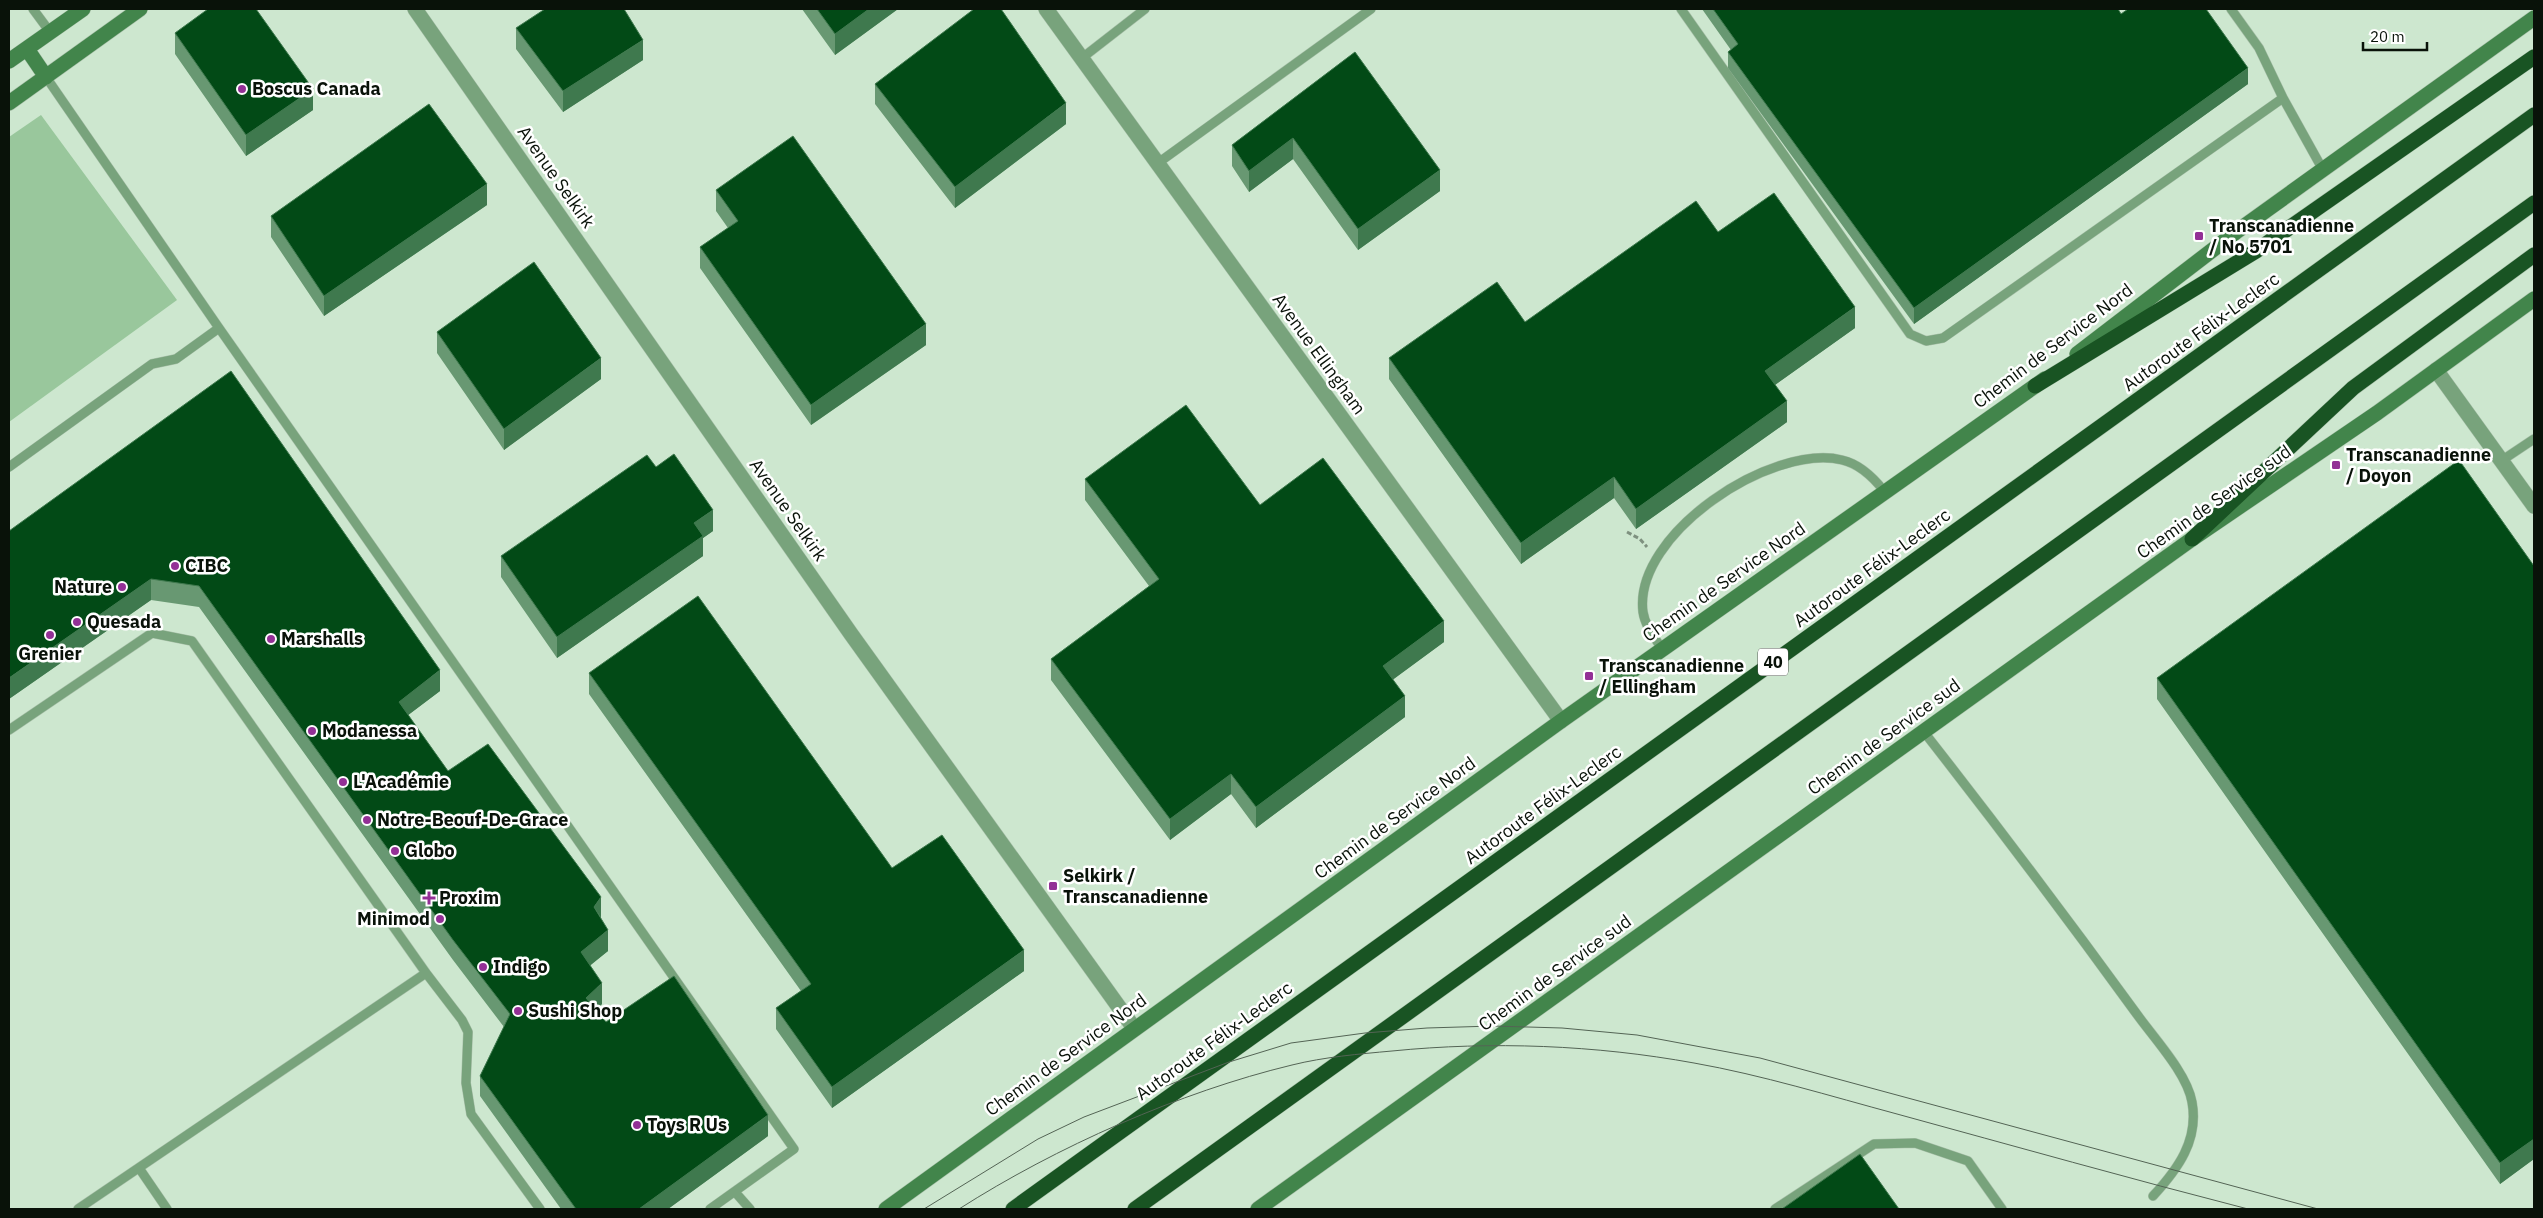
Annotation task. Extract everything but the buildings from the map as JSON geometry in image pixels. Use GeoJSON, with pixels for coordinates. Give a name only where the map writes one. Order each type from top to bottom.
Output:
{"type":"FeatureCollection","features":[{"type":"Feature","properties":{"kind":"highway"},"geometry":{"type":"LineString","coordinates":[[2036,386],[2256,251],[2534,56]]}},
{"type":"Feature","properties":{"kind":"highway","name":"Autoroute Félix-Leclerc"},"geometry":{"type":"LineString","coordinates":[[1013,1209],[2534,116]]}},
{"type":"Feature","properties":{"kind":"highway"},"geometry":{"type":"LineString","coordinates":[[1134,1209],[2534,203]]}},
{"type":"Feature","properties":{"kind":"highway"},"geometry":{"type":"LineString","coordinates":[[2192,539],[2353,388],[2534,255]]}},
{"type":"Feature","properties":{"kind":"main road"},"geometry":{"type":"LineString","coordinates":[[9,61],[83,9]]}},
{"type":"Feature","properties":{"kind":"main road"},"geometry":{"type":"LineString","coordinates":[[9,103],[140,9]]}},
{"type":"Feature","properties":{"kind":"main road","name":"Chemin de Service Nord"},"geometry":{"type":"LineString","coordinates":[[886,1209],[1561,721],[1884,491],[2036,386],[2236,232],[2534,18]]}},
{"type":"Feature","properties":{"kind":"main road"},"geometry":{"type":"LineString","coordinates":[[27,49],[46,77]]}},
{"type":"Feature","properties":{"kind":"main road","name":"Chemin de Service sud"},"geometry":{"type":"LineString","coordinates":[[1258,1209],[2192,539],[2436,370],[2534,299]]}},
{"type":"Feature","properties":{"kind":"street","name":"Avenue Selkirk"},"geometry":{"type":"LineString","coordinates":[[416,9],[851,634],[1134,1028]]}},
{"type":"Feature","properties":{"kind":"street","name":"Avenue Ellingham"},"geometry":{"type":"LineString","coordinates":[[1046,9],[1561,721]]}},
{"type":"Feature","properties":{"kind":"street"},"geometry":{"type":"LineString","coordinates":[[2436,370],[2534,506]]}},
{"type":"Feature","properties":{"kind":"lane"},"geometry":{"type":"LineString","coordinates":[[33,9],[50,32]]}},
{"type":"Feature","properties":{"kind":"lane"},"geometry":{"type":"LineString","coordinates":[[1082,58],[1145,9]]}},
{"type":"Feature","properties":{"kind":"lane"},"geometry":{"type":"LineString","coordinates":[[1158,163],[1371,9]]}},
{"type":"Feature","properties":{"kind":"lane"},"geometry":{"type":"LineString","coordinates":[[1681,9],[1910,334],[1926,341],[1943,338],[2283,98]]}},
{"type":"Feature","properties":{"kind":"lane"},"geometry":{"type":"LineString","coordinates":[[2231,9],[2259,48],[2283,98],[2323,170]]}},
{"type":"Feature","properties":{"kind":"lane"},"geometry":{"type":"LineString","coordinates":[[46,77],[219,328],[794,1149],[710,1209]]}},
{"type":"Feature","properties":{"kind":"lane"},"geometry":{"type":"LineString","coordinates":[[9,466],[152,364],[176,359],[219,328]]}},
{"type":"Feature","properties":{"kind":"lane"},"geometry":{"type":"LineString","coordinates":[[2502,461],[2534,439]]}},
{"type":"Feature","properties":{"kind":"lane"},"geometry":{"type":"LineString","coordinates":[[1662,649],[1646,622],[1643,602],[1647,584],[1660,554],[1671,540],[1712,501],[1743,480],[1760,472],[1808,458],[1844,460],[1867,472],[1884,491]]}},
{"type":"Feature","properties":{"kind":"lane"},"geometry":{"type":"LineString","coordinates":[[9,730],[152,633],[192,641],[426,973],[462,1020],[468,1032],[466,1084],[470,1114],[540,1209]]}},
{"type":"Feature","properties":{"kind":"lane"},"geometry":{"type":"LineString","coordinates":[[1924,732],[2108,975],[2187,1087],[2194,1113],[2189,1142],[2182,1161],[2154,1196]]}},
{"type":"Feature","properties":{"kind":"lane"},"geometry":{"type":"LineString","coordinates":[[78,1209],[426,973]]}},
{"type":"Feature","properties":{"kind":"lane"},"geometry":{"type":"LineString","coordinates":[[1775,1209],[1874,1144],[1915,1143],[1968,1161],[2002,1209]]}},
{"type":"Feature","properties":{"kind":"lane"},"geometry":{"type":"LineString","coordinates":[[139,1168],[168,1209]]}},
{"type":"Feature","properties":{"kind":"lane"},"geometry":{"type":"LineString","coordinates":[[735,1192],[750,1209]]}},
{"type":"Feature","properties":{"kind":"path"},"geometry":{"type":"LineString","coordinates":[[1627,532],[1640,539]]}},
{"type":"Feature","properties":{"kind":"green space"},"geometry":{"type":"Polygon","coordinates":[[[41,115],[177,300],[9,422],[9,137],[41,115]]]}},
{"type":"Feature","properties":{"kind":"tram line"},"geometry":{"type":"LineString","coordinates":[[924,1209],[1038,1139],[1084,1117],[1229,1062],[1291,1043],[1365,1033],[1427,1028],[1493,1026],[1562,1028],[1637,1035],[1760,1058],[2318,1209]]}},
{"type":"Feature","properties":{"kind":"tram line"},"geometry":{"type":"LineString","coordinates":[[959,1209],[1036,1164],[1077,1143],[1163,1106],[1206,1090],[1304,1062],[1380,1052],[1467,1046],[1543,1046],[1619,1052],[1694,1063],[1796,1086],[2248,1209]]}},
{"type":"Feature","properties":{"kind":"place","name":"Boscus Canada"},"geometry":{"type":"Point","coordinates":[242,89]}},
{"type":"Feature","properties":{"kind":"place","name":"Transcanadienne / No 5701"},"geometry":{"type":"Point","coordinates":[2199,236]}},
{"type":"Feature","properties":{"kind":"place","name":"Transcanadienne / Doyon"},"geometry":{"type":"Point","coordinates":[2336,465]}},
{"type":"Feature","properties":{"kind":"place","name":"CIBC"},"geometry":{"type":"Point","coordinates":[175,566]}},
{"type":"Feature","properties":{"kind":"place","name":"Nature"},"geometry":{"type":"Point","coordinates":[122,587]}},
{"type":"Feature","properties":{"kind":"place","name":"Quesada"},"geometry":{"type":"Point","coordinates":[77,622]}},
{"type":"Feature","properties":{"kind":"place","name":"Grenier"},"geometry":{"type":"Point","coordinates":[50,635]}},
{"type":"Feature","properties":{"kind":"place","name":"Marshalls"},"geometry":{"type":"Point","coordinates":[271,639]}},
{"type":"Feature","properties":{"kind":"place","name":"Transcanadienne / Ellingham"},"geometry":{"type":"Point","coordinates":[1589,676]}},
{"type":"Feature","properties":{"kind":"place","name":"Modanessa"},"geometry":{"type":"Point","coordinates":[312,731]}},
{"type":"Feature","properties":{"kind":"place","name":"L'Académie"},"geometry":{"type":"Point","coordinates":[343,782]}},
{"type":"Feature","properties":{"kind":"place","name":"Notre-Beouf-De-Grace"},"geometry":{"type":"Point","coordinates":[367,820]}},
{"type":"Feature","properties":{"kind":"place","name":"Globo"},"geometry":{"type":"Point","coordinates":[395,851]}},
{"type":"Feature","properties":{"kind":"place","name":"Selkirk / Transcanadienne"},"geometry":{"type":"Point","coordinates":[1053,886]}},
{"type":"Feature","properties":{"kind":"place","name":"Proxim"},"geometry":{"type":"Point","coordinates":[429,898]}},
{"type":"Feature","properties":{"kind":"place","name":"Minimod"},"geometry":{"type":"Point","coordinates":[440,919]}},
{"type":"Feature","properties":{"kind":"place","name":"Indigo"},"geometry":{"type":"Point","coordinates":[483,967]}},
{"type":"Feature","properties":{"kind":"place","name":"Sushi Shop"},"geometry":{"type":"Point","coordinates":[518,1011]}},
{"type":"Feature","properties":{"kind":"place","name":"Toys R Us"},"geometry":{"type":"Point","coordinates":[637,1125]}}]}
